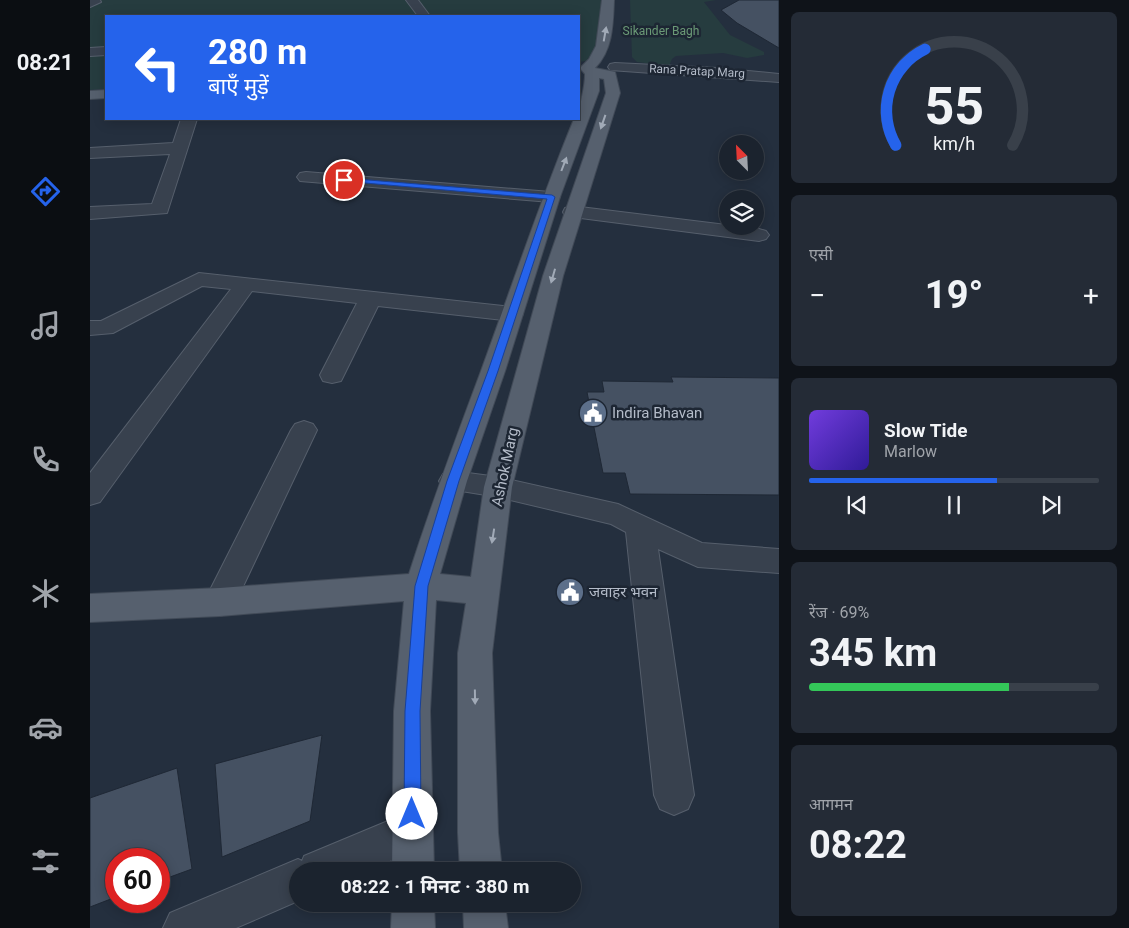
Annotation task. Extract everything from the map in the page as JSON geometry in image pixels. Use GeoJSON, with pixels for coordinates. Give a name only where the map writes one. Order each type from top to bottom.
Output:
{"type":"FeatureCollection","features":[{"type":"Feature","properties":{"kind":"main road","name":"Ashok Marg"},"geometry":{"type":"LineString","coordinates":[[413,862],[412,711],[421,586],[453,481],[512,314],[612,93],[602,68],[608,0]]}},
{"type":"Feature","properties":{"kind":"main road"},"geometry":{"type":"LineString","coordinates":[[90,95],[105,94]]}},
{"type":"Feature","properties":{"kind":"main road","name":"Ashok Marg"},"geometry":{"type":"LineString","coordinates":[[480,862],[474,653],[498,487],[552,276],[562,205]]}},
{"type":"Feature","properties":{"kind":"main road"},"geometry":{"type":"LineString","coordinates":[[90,608],[220,602],[421,586],[484,591]]}},
{"type":"Feature","properties":{"kind":"main road"},"geometry":{"type":"LineString","coordinates":[[413,912],[413,928]]}},
{"type":"Feature","properties":{"kind":"main road"},"geometry":{"type":"LineString","coordinates":[[485,912],[486,928]]}},
{"type":"Feature","properties":{"kind":"street"},"geometry":{"type":"LineString","coordinates":[[90,4],[95,2],[94,0]]}},
{"type":"Feature","properties":{"kind":"street"},"geometry":{"type":"LineString","coordinates":[[412,0],[423,15]]}},
{"type":"Feature","properties":{"kind":"street"},"geometry":{"type":"LineString","coordinates":[[90,52],[105,51]]}},
{"type":"Feature","properties":{"kind":"street","name":"Rana Pratap Marg"},"geometry":{"type":"LineString","coordinates":[[602,68],[717,72],[779,78]]}},
{"type":"Feature","properties":{"kind":"street","name":"Rana Pratap Marg"},"geometry":{"type":"LineString","coordinates":[[602,68],[779,82]]}},
{"type":"Feature","properties":{"kind":"street"},"geometry":{"type":"LineString","coordinates":[[90,213],[160,209],[189,120]]}},
{"type":"Feature","properties":{"kind":"street"},"geometry":{"type":"LineString","coordinates":[[90,153],[180,148]]}},
{"type":"Feature","properties":{"kind":"street"},"geometry":{"type":"LineString","coordinates":[[306,177],[562,205],[719,229]]}},
{"type":"Feature","properties":{"kind":"street"},"geometry":{"type":"LineString","coordinates":[[90,328],[105,328],[199,279],[512,314]]}},
{"type":"Feature","properties":{"kind":"street"},"geometry":{"type":"LineString","coordinates":[[90,494],[246,284]]}},
{"type":"Feature","properties":{"kind":"street"},"geometry":{"type":"LineString","coordinates":[[332,375],[371,298]]}},
{"type":"Feature","properties":{"kind":"street"},"geometry":{"type":"LineString","coordinates":[[220,602],[304,430]]}},
{"type":"Feature","properties":{"kind":"street"},"geometry":{"type":"LineString","coordinates":[[453,481],[498,487],[618,515],[698,555],[779,561]]}},
{"type":"Feature","properties":{"kind":"street"},"geometry":{"type":"LineString","coordinates":[[640,526],[674,795]]}},
{"type":"Feature","properties":{"kind":"street"},"geometry":{"type":"LineString","coordinates":[[340,862],[412,831]]}},
{"type":"Feature","properties":{"kind":"street"},"geometry":{"type":"LineString","coordinates":[[185,928],[289,884]]}},
{"type":"Feature","properties":{"kind":"green space"},"geometry":{"type":"Polygon","coordinates":[[[90,0],[602,0],[600,43],[586,61],[580,62],[580,15],[105,15],[105,89],[90,90],[90,0]]]}},
{"type":"Feature","properties":{"kind":"green space","name":"Sikander Bagh"},"geometry":{"type":"Polygon","coordinates":[[[630,0],[716,0],[704,2],[730,35],[764,52],[764,55],[747,58],[723,53],[676,56],[672,59],[669,66],[637,62],[632,57],[630,0]]]}},
{"type":"Feature","properties":{"kind":"building"},"geometry":{"type":"Polygon","coordinates":[[[739,0],[779,0],[779,48],[737,23],[721,10],[739,0]]]}},
{"type":"Feature","properties":{"kind":"building"},"geometry":{"type":"Polygon","coordinates":[[[671,377],[779,378],[779,495],[630,494],[625,473],[603,473],[587,392],[604,392],[602,381],[673,382],[671,377]]]}},
{"type":"Feature","properties":{"kind":"building"},"geometry":{"type":"Polygon","coordinates":[[[322,735],[310,821],[222,857],[215,764],[322,735]]]}},
{"type":"Feature","properties":{"kind":"building"},"geometry":{"type":"Polygon","coordinates":[[[177,768],[192,869],[170,877],[170,848],[105,848],[105,901],[90,907],[90,798],[177,768]]]}},
{"type":"Feature","properties":{"kind":"place","name":"Indira Bhavan"},"geometry":{"type":"Point","coordinates":[593,413]}},
{"type":"Feature","properties":{"kind":"place","name":"जवाहर भवन"},"geometry":{"type":"Point","coordinates":[570,592]}},
{"type":"Feature","properties":{"kind":"route"},"geometry":{"type":"LineString","coordinates":[[344,180],[552,197],[493,371],[453,481],[421,586],[412,711],[412,814]]}}]}
